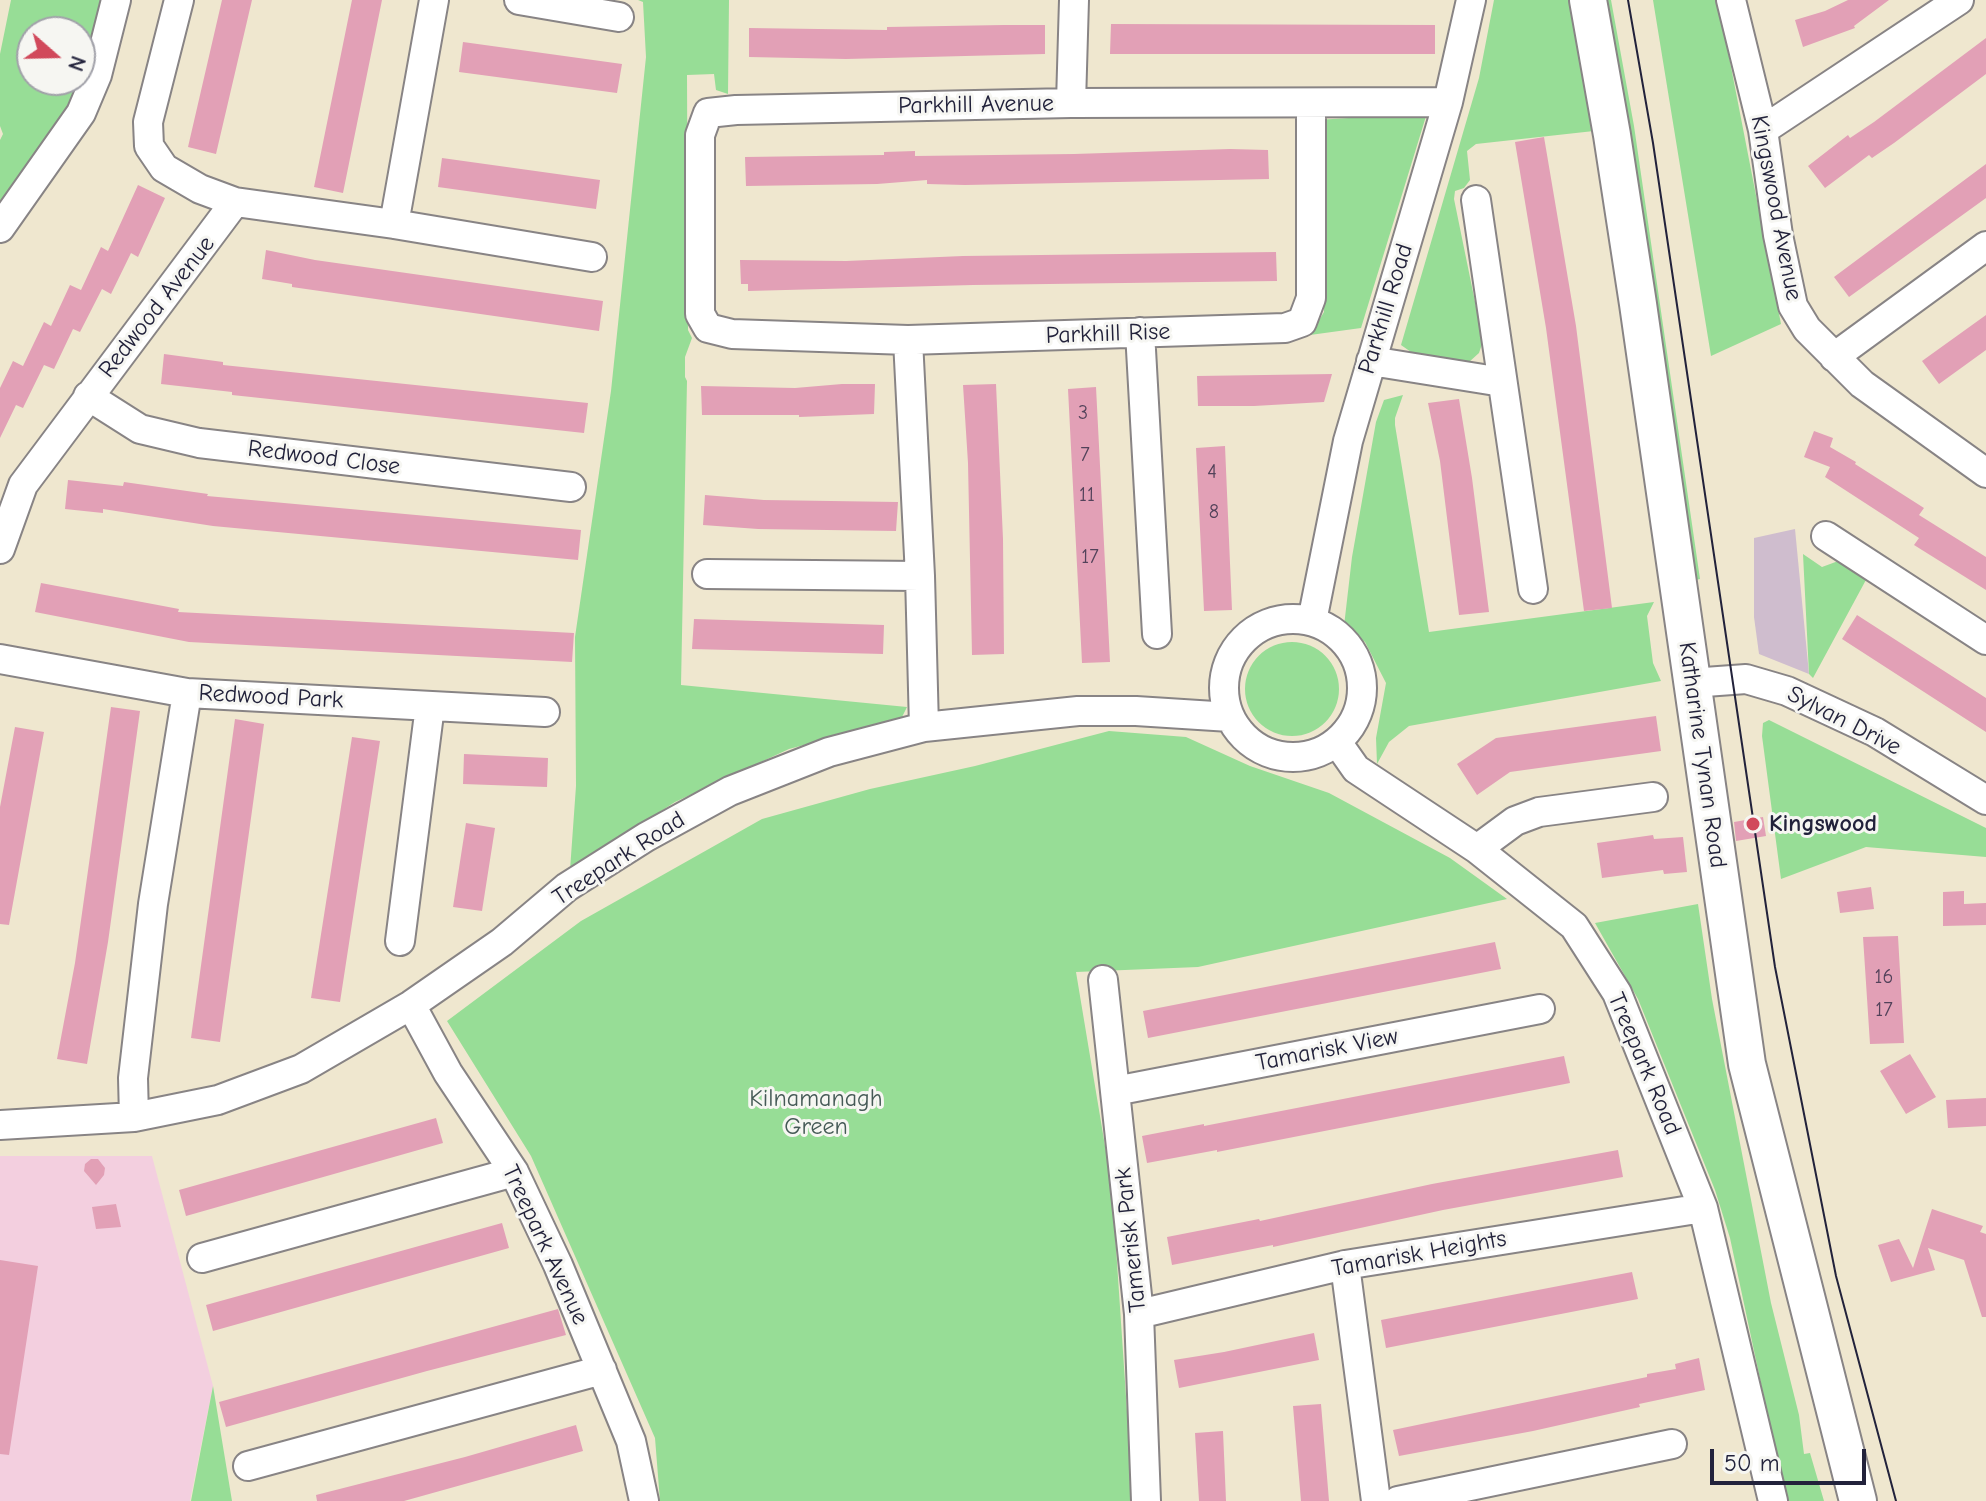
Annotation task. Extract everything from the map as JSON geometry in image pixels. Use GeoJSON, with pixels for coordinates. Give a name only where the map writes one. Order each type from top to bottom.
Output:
{"type":"FeatureCollection","features":[{"type":"Feature","properties":{"kind":"main road","name":"Katharine Tynan Road"},"geometry":{"type":"LineString","coordinates":[[1588,0],[1638,304],[1747,1064],[1858,1501]]}},
{"type":"Feature","properties":{"kind":"street"},"geometry":{"type":"LineString","coordinates":[[0,228],[81,113],[97,75],[116,0]]}},
{"type":"Feature","properties":{"kind":"street"},"geometry":{"type":"LineString","coordinates":[[179,0],[148,122],[149,146],[164,168],[200,189],[235,202],[394,224],[592,257]]}},
{"type":"Feature","properties":{"kind":"street"},"geometry":{"type":"LineString","coordinates":[[394,224],[434,0]]}},
{"type":"Feature","properties":{"kind":"street"},"geometry":{"type":"LineString","coordinates":[[519,0],[619,17]]}},
{"type":"Feature","properties":{"kind":"street"},"geometry":{"type":"LineString","coordinates":[[1071,103],[1074,0]]}},
{"type":"Feature","properties":{"kind":"street","name":"Parkhill Road"},"geometry":{"type":"LineString","coordinates":[[1312,621],[1348,441],[1448,102],[1471,0]]}},
{"type":"Feature","properties":{"kind":"street","name":"Kingswood Avenue"},"geometry":{"type":"LineString","coordinates":[[1731,0],[1763,130],[1778,235],[1793,306],[1807,329],[1862,384],[1986,473]]}},
{"type":"Feature","properties":{"kind":"street"},"geometry":{"type":"LineString","coordinates":[[1763,130],[1959,0]]}},
{"type":"Feature","properties":{"kind":"street","name":"Parkhill Avenue"},"geometry":{"type":"LineString","coordinates":[[700,314],[700,135],[705,107],[736,110],[1071,103],[1448,102]]}},
{"type":"Feature","properties":{"kind":"street","name":"Parkhill Rise"},"geometry":{"type":"LineString","coordinates":[[700,314],[708,328],[732,334],[908,340],[1285,328],[1302,322],[1311,298],[1311,103]]}},
{"type":"Feature","properties":{"kind":"street"},"geometry":{"type":"LineString","coordinates":[[1476,200],[1533,589]]}},
{"type":"Feature","properties":{"kind":"street","name":"Redwood Avenue"},"geometry":{"type":"LineString","coordinates":[[0,549],[23,485],[235,202]]}},
{"type":"Feature","properties":{"kind":"street"},"geometry":{"type":"LineString","coordinates":[[1834,357],[1986,246]]}},
{"type":"Feature","properties":{"kind":"street"},"geometry":{"type":"LineString","coordinates":[[1140,332],[1157,634]]}},
{"type":"Feature","properties":{"kind":"street"},"geometry":{"type":"LineString","coordinates":[[908,340],[924,727]]}},
{"type":"Feature","properties":{"kind":"street"},"geometry":{"type":"LineString","coordinates":[[1371,361],[1502,382]]}},
{"type":"Feature","properties":{"kind":"street","name":"Redwood Close"},"geometry":{"type":"LineString","coordinates":[[88,396],[140,429],[199,443],[571,487]]}},
{"type":"Feature","properties":{"kind":"street"},"geometry":{"type":"LineString","coordinates":[[1826,536],[1986,640]]}},
{"type":"Feature","properties":{"kind":"street"},"geometry":{"type":"LineString","coordinates":[[707,574],[920,576]]}},
{"type":"Feature","properties":{"kind":"street"},"geometry":{"type":"LineString","coordinates":[[1292,619],[1312,621],[1343,639],[1355,656],[1362,675],[1360,709],[1347,733],[1324,751],[1288,758],[1267,753],[1249,742],[1230,717],[1224,698],[1224,678],[1230,658],[1250,634],[1273,622],[1292,619]]}},
{"type":"Feature","properties":{"kind":"street","name":"Redwood Park"},"geometry":{"type":"LineString","coordinates":[[0,659],[187,693],[545,712]]}},
{"type":"Feature","properties":{"kind":"street","name":"Sylvan Drive"},"geometry":{"type":"LineString","coordinates":[[1691,683],[1746,679],[1793,694],[1875,732],[1986,800]]}},
{"type":"Feature","properties":{"kind":"street"},"geometry":{"type":"LineString","coordinates":[[134,1117],[133,1078],[153,904],[187,693]]}},
{"type":"Feature","properties":{"kind":"street"},"geometry":{"type":"LineString","coordinates":[[400,941],[430,706]]}},
{"type":"Feature","properties":{"kind":"street","name":"Treepark Road"},"geometry":{"type":"LineString","coordinates":[[0,1125],[134,1117],[218,1100],[301,1069],[411,1005],[502,942],[567,887],[646,837],[730,791],[829,752],[924,727],[1078,711],[1230,717]]}},
{"type":"Feature","properties":{"kind":"street","name":"Treepark Road"},"geometry":{"type":"LineString","coordinates":[[1337,742],[1356,769],[1477,849],[1574,926],[1617,993],[1703,1208],[1773,1501]]}},
{"type":"Feature","properties":{"kind":"street"},"geometry":{"type":"LineString","coordinates":[[1477,849],[1515,821],[1539,812],[1653,797]]}},
{"type":"Feature","properties":{"kind":"street","name":"Tamerisk Park"},"geometry":{"type":"LineString","coordinates":[[1103,980],[1139,1314],[1146,1501]]}},
{"type":"Feature","properties":{"kind":"street","name":"Treepark Avenue"},"geometry":{"type":"LineString","coordinates":[[411,1005],[448,1073],[514,1172],[558,1265],[631,1441],[644,1501]]}},
{"type":"Feature","properties":{"kind":"street","name":"Tamarisk View"},"geometry":{"type":"LineString","coordinates":[[1115,1091],[1540,1009]]}},
{"type":"Feature","properties":{"kind":"street"},"geometry":{"type":"LineString","coordinates":[[202,1258],[514,1172]]}},
{"type":"Feature","properties":{"kind":"street","name":"Tamarisk Heights"},"geometry":{"type":"LineString","coordinates":[[1139,1314],[1345,1265],[1703,1208]]}},
{"type":"Feature","properties":{"kind":"street"},"geometry":{"type":"LineString","coordinates":[[1345,1265],[1376,1501]]}},
{"type":"Feature","properties":{"kind":"street"},"geometry":{"type":"LineString","coordinates":[[248,1466],[602,1370]]}},
{"type":"Feature","properties":{"kind":"street"},"geometry":{"type":"LineString","coordinates":[[1398,1501],[1672,1444]]}},
{"type":"Feature","properties":{"kind":"shaded area"},"geometry":{"type":"Polygon","coordinates":[[[1795,529],[1809,674],[1759,654],[1754,617],[1754,538],[1795,529]]]}},
{"type":"Feature","properties":{"kind":"shaded area"},"geometry":{"type":"Polygon","coordinates":[[[0,1156],[152,1156],[213,1386],[190,1501],[0,1501],[0,1156]]]}},
{"type":"Feature","properties":{"kind":"green space"},"geometry":{"type":"Polygon","coordinates":[[[11,0],[100,0],[96,17],[16,16],[16,96],[73,96],[0,207],[0,140],[3,134],[0,126],[0,54],[11,0]]]}},
{"type":"Feature","properties":{"kind":"green space"},"geometry":{"type":"Polygon","coordinates":[[[638,0],[729,0],[728,94],[716,90],[714,74],[687,75],[688,330],[692,338],[685,357],[681,685],[907,707],[901,719],[789,749],[675,802],[570,870],[576,786],[575,637],[611,391],[646,57],[643,2],[638,0]]]}},
{"type":"Feature","properties":{"kind":"green space"},"geometry":{"type":"Polygon","coordinates":[[[1494,0],[1569,0],[1603,130],[1476,144],[1467,151],[1470,180],[1464,188],[1455,191],[1454,199],[1483,341],[1479,353],[1469,362],[1459,363],[1411,352],[1401,345],[1479,78],[1494,0]]]}},
{"type":"Feature","properties":{"kind":"green space"},"geometry":{"type":"Polygon","coordinates":[[[1600,0],[1611,0],[1634,126],[1700,579],[1696,580],[1697,589],[1600,0]]]}},
{"type":"Feature","properties":{"kind":"green space"},"geometry":{"type":"Polygon","coordinates":[[[1653,0],[1718,0],[1781,324],[1711,356],[1653,0]]]}},
{"type":"Feature","properties":{"kind":"green space"},"geometry":{"type":"Polygon","coordinates":[[[1427,113],[1361,328],[1310,335],[1324,312],[1317,120],[1427,113]]]}},
{"type":"Feature","properties":{"kind":"green space"},"geometry":{"type":"Polygon","coordinates":[[[1403,395],[1395,425],[1429,632],[1654,602],[1647,616],[1653,663],[1661,681],[1409,726],[1389,742],[1377,764],[1376,738],[1386,683],[1365,642],[1344,626],[1352,557],[1376,422],[1384,400],[1403,395]]]}},
{"type":"Feature","properties":{"kind":"green space"},"geometry":{"type":"Polygon","coordinates":[[[1803,554],[1822,567],[1841,560],[1867,578],[1813,678],[1809,674],[1803,554]]]}},
{"type":"Feature","properties":{"kind":"green space"},"geometry":{"type":"Polygon","coordinates":[[[1292,642],[1310,645],[1325,656],[1336,671],[1339,689],[1336,707],[1325,722],[1310,733],[1292,736],[1274,733],[1259,722],[1248,707],[1245,689],[1248,671],[1259,656],[1274,645],[1292,642]]]}},
{"type":"Feature","properties":{"kind":"green space"},"geometry":{"type":"Polygon","coordinates":[[[1769,720],[1986,828],[1986,857],[1866,847],[1781,879],[1762,736],[1763,723],[1769,720]]]}},
{"type":"Feature","properties":{"kind":"green space","name":"Kilnamanagh Green"},"geometry":{"type":"Polygon","coordinates":[[[1109,731],[1186,737],[1250,766],[1329,793],[1450,858],[1507,899],[1198,967],[1076,972],[1112,1188],[1133,1501],[660,1501],[655,1438],[531,1156],[447,1021],[581,921],[762,819],[870,789],[975,766],[1109,731]]]}},
{"type":"Feature","properties":{"kind":"green space"},"geometry":{"type":"Polygon","coordinates":[[[1698,904],[1712,999],[1771,1303],[1799,1415],[1804,1454],[1810,1453],[1824,1501],[1786,1501],[1730,1238],[1715,1190],[1638,999],[1595,923],[1698,904]]]}},
{"type":"Feature","properties":{"kind":"green space"},"geometry":{"type":"Polygon","coordinates":[[[213,1386],[232,1501],[191,1501],[213,1386]]]}},
{"type":"Feature","properties":{"kind":"building"},"geometry":{"type":"Polygon","coordinates":[[[222,0],[252,0],[216,154],[188,147],[222,0]]]}},
{"type":"Feature","properties":{"kind":"building"},"geometry":{"type":"Polygon","coordinates":[[[352,0],[382,0],[343,193],[314,187],[352,0]]]}},
{"type":"Feature","properties":{"kind":"building"},"geometry":{"type":"Polygon","coordinates":[[[1848,0],[1889,0],[1855,28],[1803,47],[1795,20],[1848,0]]]}},
{"type":"Feature","properties":{"kind":"building"},"geometry":{"type":"Polygon","coordinates":[[[1111,24],[1435,25],[1435,54],[1110,54],[1111,24]]]}},
{"type":"Feature","properties":{"kind":"building"},"geometry":{"type":"Polygon","coordinates":[[[1045,25],[1045,54],[846,59],[749,57],[749,28],[887,30],[887,27],[1045,25]]]}},
{"type":"Feature","properties":{"kind":"building"},"geometry":{"type":"Polygon","coordinates":[[[1986,38],[1986,74],[1894,143],[1872,158],[1869,155],[1825,188],[1808,166],[1848,135],[1850,138],[1874,122],[1986,38]]]}},
{"type":"Feature","properties":{"kind":"building"},"geometry":{"type":"Polygon","coordinates":[[[463,42],[622,64],[617,93],[459,72],[463,42]]]}},
{"type":"Feature","properties":{"kind":"building"},"geometry":{"type":"Polygon","coordinates":[[[1544,137],[1576,326],[1612,608],[1584,611],[1546,328],[1515,142],[1544,137]]]}},
{"type":"Feature","properties":{"kind":"building"},"geometry":{"type":"Polygon","coordinates":[[[1268,150],[1269,179],[965,185],[927,184],[927,180],[746,186],[745,157],[884,155],[884,152],[915,151],[915,156],[1268,150]]]}},
{"type":"Feature","properties":{"kind":"building"},"geometry":{"type":"Polygon","coordinates":[[[442,158],[600,180],[596,209],[438,187],[442,158]]]}},
{"type":"Feature","properties":{"kind":"building"},"geometry":{"type":"Polygon","coordinates":[[[1986,164],[1986,198],[1849,297],[1834,277],[1986,164]]]}},
{"type":"Feature","properties":{"kind":"building"},"geometry":{"type":"Polygon","coordinates":[[[138,185],[165,198],[138,257],[131,253],[111,294],[102,289],[80,332],[73,329],[54,369],[44,365],[23,408],[16,405],[0,438],[0,388],[13,361],[23,366],[44,322],[51,326],[70,285],[81,290],[101,247],[108,251],[138,185]]]}},
{"type":"Feature","properties":{"kind":"building"},"geometry":{"type":"Polygon","coordinates":[[[266,250],[315,260],[603,301],[599,331],[292,287],[292,284],[262,279],[266,250]]]}},
{"type":"Feature","properties":{"kind":"building"},"geometry":{"type":"Polygon","coordinates":[[[1276,252],[1277,281],[748,291],[748,284],[741,284],[740,260],[846,261],[963,256],[1276,252]]]}},
{"type":"Feature","properties":{"kind":"building"},"geometry":{"type":"Polygon","coordinates":[[[1986,315],[1986,350],[1939,384],[1922,361],[1986,315]]]}},
{"type":"Feature","properties":{"kind":"building"},"geometry":{"type":"Polygon","coordinates":[[[164,354],[223,362],[223,365],[588,403],[584,433],[232,395],[232,392],[161,384],[164,354]]]}},
{"type":"Feature","properties":{"kind":"building"},"geometry":{"type":"Polygon","coordinates":[[[1332,374],[1324,402],[1198,406],[1197,376],[1332,374]]]}},
{"type":"Feature","properties":{"kind":"building"},"geometry":{"type":"Polygon","coordinates":[[[875,384],[874,414],[799,417],[702,415],[701,386],[795,388],[875,384]]]}},
{"type":"Feature","properties":{"kind":"building"},"geometry":{"type":"Polygon","coordinates":[[[996,384],[1003,539],[1004,654],[972,655],[963,385],[996,384]]]}},
{"type":"Feature","properties":{"kind":"building"},"geometry":{"type":"Polygon","coordinates":[[[1096,387],[1110,662],[1082,663],[1068,389],[1096,387]]]}},
{"type":"Feature","properties":{"kind":"building"},"geometry":{"type":"Polygon","coordinates":[[[1459,399],[1489,612],[1459,615],[1440,461],[1428,403],[1459,399]]]}},
{"type":"Feature","properties":{"kind":"building"},"geometry":{"type":"Polygon","coordinates":[[[1814,431],[1833,438],[1830,447],[1924,508],[1919,515],[1986,557],[1986,590],[1914,545],[1919,538],[1825,477],[1830,467],[1804,457],[1814,431]]]}},
{"type":"Feature","properties":{"kind":"building"},"geometry":{"type":"Polygon","coordinates":[[[1225,446],[1232,610],[1204,611],[1196,448],[1225,446]]]}},
{"type":"Feature","properties":{"kind":"building"},"geometry":{"type":"Polygon","coordinates":[[[68,480],[123,486],[124,482],[207,496],[581,530],[578,560],[213,526],[103,509],[103,513],[65,509],[68,480]]]}},
{"type":"Feature","properties":{"kind":"building"},"geometry":{"type":"Polygon","coordinates":[[[705,495],[764,500],[898,502],[896,531],[703,525],[705,495]]]}},
{"type":"Feature","properties":{"kind":"building"},"geometry":{"type":"Polygon","coordinates":[[[41,583],[179,609],[178,612],[574,633],[572,662],[189,642],[35,612],[41,583]]]}},
{"type":"Feature","properties":{"kind":"building"},"geometry":{"type":"Polygon","coordinates":[[[1857,615],[1986,698],[1986,732],[1842,639],[1857,615]]]}},
{"type":"Feature","properties":{"kind":"building"},"geometry":{"type":"Polygon","coordinates":[[[694,619],[884,625],[883,654],[692,649],[694,619]]]}},
{"type":"Feature","properties":{"kind":"building"},"geometry":{"type":"Polygon","coordinates":[[[111,707],[140,711],[108,942],[87,1064],[57,1059],[75,963],[111,707]]]}},
{"type":"Feature","properties":{"kind":"building"},"geometry":{"type":"Polygon","coordinates":[[[1656,716],[1661,751],[1510,772],[1477,795],[1457,764],[1496,738],[1656,716]]]}},
{"type":"Feature","properties":{"kind":"building"},"geometry":{"type":"Polygon","coordinates":[[[235,719],[264,724],[220,1042],[191,1038],[235,719]]]}},
{"type":"Feature","properties":{"kind":"building"},"geometry":{"type":"Polygon","coordinates":[[[15,727],[44,732],[9,925],[0,924],[0,807],[15,727]]]}},
{"type":"Feature","properties":{"kind":"building"},"geometry":{"type":"Polygon","coordinates":[[[352,737],[380,741],[340,1002],[311,998],[352,737]]]}},
{"type":"Feature","properties":{"kind":"building"},"geometry":{"type":"Polygon","coordinates":[[[464,754],[548,758],[547,787],[463,784],[464,754]]]}},
{"type":"Feature","properties":{"kind":"building"},"geometry":{"type":"Polygon","coordinates":[[[1763,817],[1766,836],[1736,841],[1734,822],[1763,817]]]}},
{"type":"Feature","properties":{"kind":"building"},"geometry":{"type":"Polygon","coordinates":[[[466,823],[495,828],[482,911],[453,907],[466,823]]]}},
{"type":"Feature","properties":{"kind":"building"},"geometry":{"type":"Polygon","coordinates":[[[1653,835],[1654,839],[1683,837],[1687,872],[1664,874],[1663,870],[1602,878],[1597,843],[1653,835]]]}},
{"type":"Feature","properties":{"kind":"building"},"geometry":{"type":"Polygon","coordinates":[[[1871,887],[1874,909],[1840,913],[1837,892],[1871,887]]]}},
{"type":"Feature","properties":{"kind":"building"},"geometry":{"type":"Polygon","coordinates":[[[1964,891],[1964,904],[1986,903],[1986,925],[1943,926],[1943,892],[1964,891]]]}},
{"type":"Feature","properties":{"kind":"building"},"geometry":{"type":"Polygon","coordinates":[[[1898,936],[1904,1043],[1870,1044],[1863,937],[1898,936]]]}},
{"type":"Feature","properties":{"kind":"building"},"geometry":{"type":"Polygon","coordinates":[[[1495,942],[1501,969],[1148,1038],[1143,1011],[1495,942]]]}},
{"type":"Feature","properties":{"kind":"building"},"geometry":{"type":"Polygon","coordinates":[[[1910,1054],[1936,1097],[1906,1114],[1880,1071],[1910,1054]]]}},
{"type":"Feature","properties":{"kind":"building"},"geometry":{"type":"Polygon","coordinates":[[[1564,1056],[1570,1083],[1147,1163],[1142,1136],[1564,1056]]]}},
{"type":"Feature","properties":{"kind":"building"},"geometry":{"type":"Polygon","coordinates":[[[1986,1098],[1986,1126],[1948,1128],[1946,1100],[1986,1098]]]}},
{"type":"Feature","properties":{"kind":"building"},"geometry":{"type":"Polygon","coordinates":[[[436,1118],[443,1143],[186,1216],[179,1190],[436,1118]]]}},
{"type":"Feature","properties":{"kind":"building"},"geometry":{"type":"Polygon","coordinates":[[[1618,1150],[1623,1177],[1172,1265],[1167,1237],[1618,1150]]]}},
{"type":"Feature","properties":{"kind":"building"},"geometry":{"type":"Polygon","coordinates":[[[91,1159],[98,1159],[105,1168],[96,1185],[84,1171],[85,1164],[91,1159]]]}},
{"type":"Feature","properties":{"kind":"building"},"geometry":{"type":"Polygon","coordinates":[[[116,1204],[121,1227],[96,1229],[92,1207],[116,1204]]]}},
{"type":"Feature","properties":{"kind":"building"},"geometry":{"type":"Polygon","coordinates":[[[1932,1209],[1983,1226],[1980,1232],[1986,1234],[1986,1317],[1982,1317],[1964,1260],[1928,1248],[1935,1270],[1891,1282],[1878,1245],[1899,1239],[1913,1268],[1932,1209]]]}},
{"type":"Feature","properties":{"kind":"building"},"geometry":{"type":"Polygon","coordinates":[[[502,1223],[509,1248],[213,1331],[206,1305],[502,1223]]]}},
{"type":"Feature","properties":{"kind":"building"},"geometry":{"type":"Polygon","coordinates":[[[0,1260],[38,1266],[9,1455],[0,1454],[0,1260]]]}},
{"type":"Feature","properties":{"kind":"building"},"geometry":{"type":"Polygon","coordinates":[[[1632,1272],[1638,1299],[1386,1348],[1381,1320],[1632,1272]]]}},
{"type":"Feature","properties":{"kind":"building"},"geometry":{"type":"Polygon","coordinates":[[[558,1309],[566,1335],[226,1427],[219,1402],[558,1309]]]}},
{"type":"Feature","properties":{"kind":"building"},"geometry":{"type":"Polygon","coordinates":[[[1314,1333],[1319,1360],[1179,1388],[1174,1360],[1314,1333]]]}},
{"type":"Feature","properties":{"kind":"building"},"geometry":{"type":"Polygon","coordinates":[[[1699,1358],[1705,1390],[1533,1431],[1399,1456],[1393,1430],[1647,1377],[1647,1374],[1676,1369],[1675,1364],[1699,1358]]]}},
{"type":"Feature","properties":{"kind":"building"},"geometry":{"type":"Polygon","coordinates":[[[1321,1404],[1329,1501],[1301,1501],[1293,1406],[1321,1404]]]}},
{"type":"Feature","properties":{"kind":"building"},"geometry":{"type":"Polygon","coordinates":[[[576,1425],[583,1451],[404,1501],[317,1501],[316,1495],[576,1425]]]}},
{"type":"Feature","properties":{"kind":"building"},"geometry":{"type":"Polygon","coordinates":[[[1223,1431],[1226,1501],[1199,1501],[1195,1433],[1223,1431]]]}},
{"type":"Feature","properties":{"kind":"tram line"},"geometry":{"type":"LineString","coordinates":[[1628,0],[1653,143],[1775,967],[1836,1276],[1896,1501]]}},
{"type":"Feature","properties":{"kind":"place","name":"Kingswood"},"geometry":{"type":"Point","coordinates":[1753,824]}}]}
